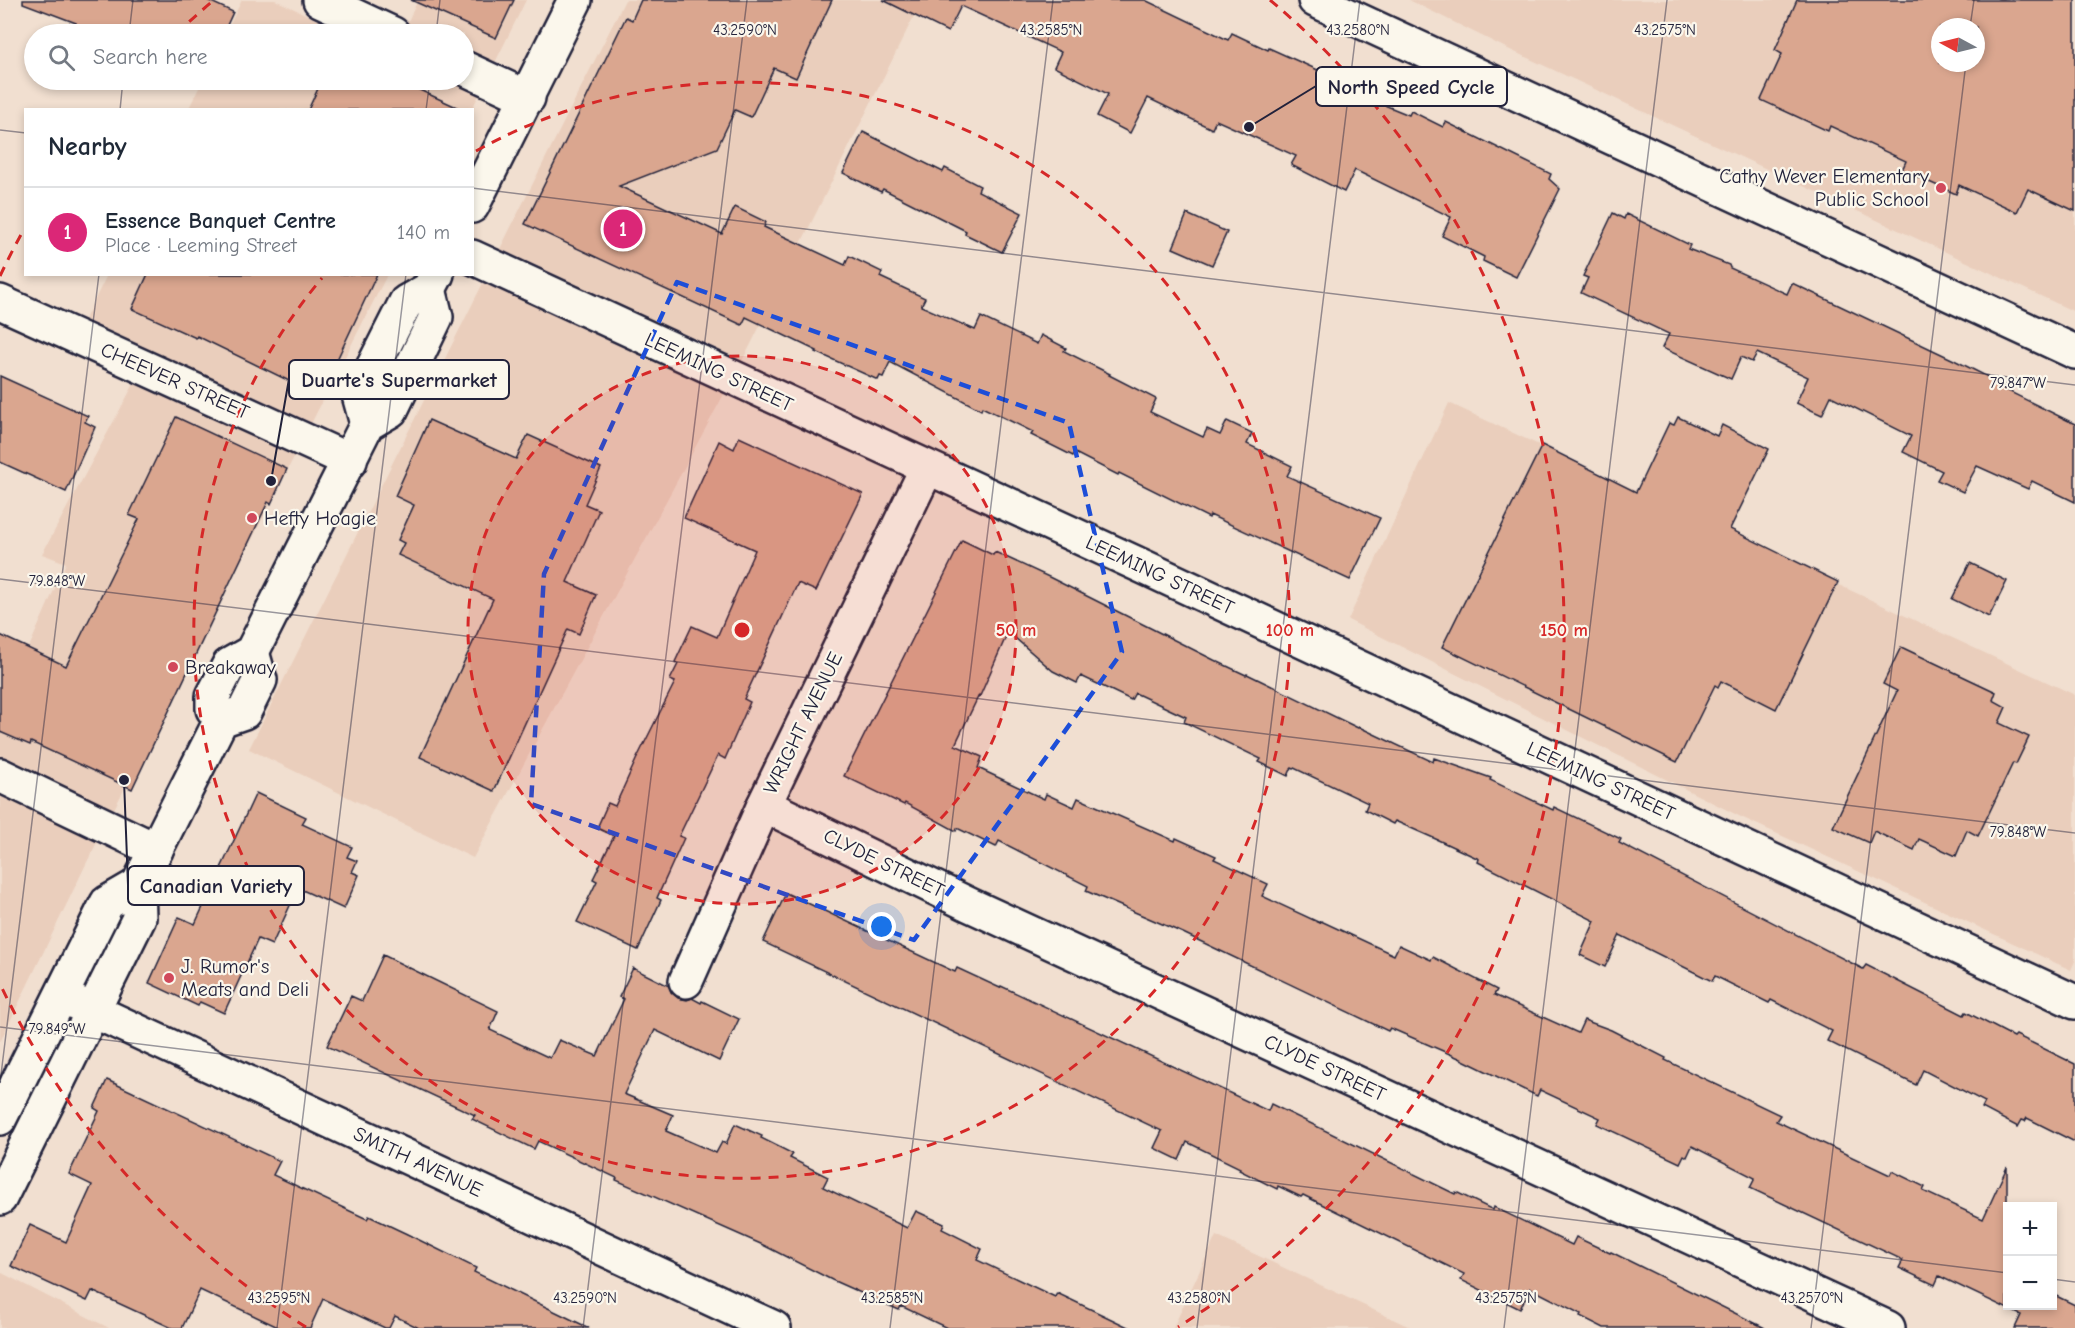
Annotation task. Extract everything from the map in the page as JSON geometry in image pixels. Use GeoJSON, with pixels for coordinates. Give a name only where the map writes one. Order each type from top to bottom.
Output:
{"type":"FeatureCollection","features":[{"type":"Feature","properties":{"kind":"street"},"geometry":{"type":"LineString","coordinates":[[320,0],[372,24]]}},
{"type":"Feature","properties":{"kind":"street"},"geometry":{"type":"LineString","coordinates":[[474,202],[575,0]]}},
{"type":"Feature","properties":{"kind":"street"},"geometry":{"type":"LineString","coordinates":[[1315,0],[2075,351]]}},
{"type":"Feature","properties":{"kind":"street"},"geometry":{"type":"LineString","coordinates":[[474,73],[528,98]]}},
{"type":"Feature","properties":{"kind":"street","name":"LEEMING STREET"},"geometry":{"type":"LineString","coordinates":[[474,258],[1155,572],[2075,1002]]}},
{"type":"Feature","properties":{"kind":"street"},"geometry":{"type":"LineString","coordinates":[[0,1198],[139,918],[138,885],[221,720],[244,712],[260,680],[252,652],[367,424],[391,410],[436,317],[433,282]]}},
{"type":"Feature","properties":{"kind":"street","name":"CHEEVER STREET"},"geometry":{"type":"LineString","coordinates":[[0,302],[350,460]]}},
{"type":"Feature","properties":{"kind":"street","name":"WRIGHT AVENUE"},"geometry":{"type":"LineString","coordinates":[[686,981],[764,805],[927,468]]}},
{"type":"Feature","properties":{"kind":"street"},"geometry":{"type":"LineString","coordinates":[[0,775],[156,850]]}},
{"type":"Feature","properties":{"kind":"street","name":"CLYDE STREET"},"geometry":{"type":"LineString","coordinates":[[764,805],[992,915],[1888,1328]]}},
{"type":"Feature","properties":{"kind":"street"},"geometry":{"type":"LineString","coordinates":[[0,1118],[107,903],[138,885]]}},
{"type":"Feature","properties":{"kind":"street","name":"SMITH AVENUE"},"geometry":{"type":"LineString","coordinates":[[62,996],[774,1328]]}},
{"type":"Feature","properties":{"kind":"highlighted area"},"geometry":{"type":"Polygon","coordinates":[[[677,282],[1069,423],[1122,652],[914,940],[531,804],[544,574],[677,282]]]}},
{"type":"Feature","properties":{"kind":"shaded area"},"geometry":{"type":"Polygon","coordinates":[[[242,0],[275,0],[327,24],[230,24],[242,0]]]}},
{"type":"Feature","properties":{"kind":"shaded area"},"geometry":{"type":"Polygon","coordinates":[[[418,0],[526,0],[472,108],[189,108],[198,90],[474,90],[474,24],[407,24],[418,0]]]}},
{"type":"Feature","properties":{"kind":"shaded area"},"geometry":{"type":"Polygon","coordinates":[[[625,0],[922,0],[749,348],[473,858],[249,749],[625,0]]]}},
{"type":"Feature","properties":{"kind":"shaded area","name":"Cathy Wever Elementary Public School"},"geometry":{"type":"Polygon","coordinates":[[[1409,0],[2075,0],[2075,312],[1506,48],[1409,0]]]}},
{"type":"Feature","properties":{"kind":"shaded area"},"geometry":{"type":"Polygon","coordinates":[[[106,276],[386,276],[87,862],[0,1042],[0,713],[66,563],[42,554],[136,380],[69,351],[106,276]]]}},
{"type":"Feature","properties":{"kind":"shaded area"},"geometry":{"type":"Polygon","coordinates":[[[1449,403],[2075,695],[2075,961],[2071,970],[1739,816],[1348,620],[1449,403]]]}},
{"type":"Feature","properties":{"kind":"shaded area"},"geometry":{"type":"Polygon","coordinates":[[[1216,1236],[1412,1328],[1173,1328],[1216,1236]]]}},
{"type":"Feature","properties":{"kind":"shaded area"},"geometry":{"type":"Polygon","coordinates":[[[0,1272],[109,1328],[0,1328],[0,1272]]]}},
{"type":"Feature","properties":{"kind":"building"},"geometry":{"type":"Polygon","coordinates":[[[23,0],[207,0],[233,12],[228,24],[75,24],[23,3],[23,0]]]}},
{"type":"Feature","properties":{"kind":"building"},"geometry":{"type":"Polygon","coordinates":[[[411,0],[514,0],[496,38],[474,28],[474,24],[465,24],[411,0]]]}},
{"type":"Feature","properties":{"kind":"building"},"geometry":{"type":"Polygon","coordinates":[[[641,0],[832,0],[796,78],[774,68],[751,117],[735,110],[717,148],[619,186],[722,234],[735,207],[766,222],[764,227],[845,265],[849,256],[882,272],[880,277],[925,298],[921,306],[975,330],[981,317],[1037,344],[1041,335],[1066,348],[1064,351],[1156,399],[1150,412],[1203,437],[1207,429],[1220,435],[1227,421],[1252,433],[1247,444],[1292,466],[1287,476],[1380,518],[1350,580],[1210,515],[1209,518],[1075,453],[1073,456],[1031,435],[1033,432],[982,407],[981,410],[890,362],[883,377],[880,376],[878,380],[746,317],[742,325],[525,224],[626,17],[632,20],[641,0]]]}},
{"type":"Feature","properties":{"kind":"building"},"geometry":{"type":"Polygon","coordinates":[[[883,0],[1145,0],[1228,40],[1232,33],[1268,50],[1269,48],[1340,80],[1338,86],[1409,115],[1411,111],[1443,127],[1446,122],[1551,174],[1549,179],[1560,189],[1516,277],[1483,261],[1484,257],[1442,236],[1451,217],[1355,170],[1344,192],[1291,165],[1296,156],[1216,120],[1212,129],[1148,98],[1130,133],[1097,116],[1108,94],[1054,67],[1061,52],[961,6],[948,32],[883,0]]]}},
{"type":"Feature","properties":{"kind":"building"},"geometry":{"type":"Polygon","coordinates":[[[1797,0],[2075,0],[2075,211],[2028,189],[2017,212],[1959,185],[1956,194],[1902,170],[1906,161],[1830,126],[1828,131],[1761,100],[1782,54],[1775,50],[1797,0]]]}},
{"type":"Feature","properties":{"kind":"building"},"geometry":{"type":"Polygon","coordinates":[[[317,90],[420,90],[459,108],[309,108],[317,90]]]}},
{"type":"Feature","properties":{"kind":"building"},"geometry":{"type":"Polygon","coordinates":[[[863,132],[943,172],[945,168],[980,186],[978,191],[1022,213],[1002,252],[883,189],[881,192],[843,173],[863,132]]]}},
{"type":"Feature","properties":{"kind":"building"},"geometry":{"type":"Polygon","coordinates":[[[1613,213],[1624,219],[1626,214],[1690,245],[1688,249],[1729,265],[1730,268],[1787,294],[1792,283],[1954,360],[2004,385],[2002,388],[2075,424],[2075,502],[2032,481],[2028,489],[1977,466],[1963,492],[1937,480],[1942,471],[1903,452],[1911,436],[1831,396],[1822,415],[1796,403],[1808,377],[1757,353],[1752,362],[1741,357],[1731,379],[1662,348],[1669,334],[1581,293],[1588,278],[1583,276],[1613,213]]]}},
{"type":"Feature","properties":{"kind":"building"},"geometry":{"type":"Polygon","coordinates":[[[1187,214],[1227,232],[1212,265],[1173,248],[1187,214]]]}},
{"type":"Feature","properties":{"kind":"building"},"geometry":{"type":"Polygon","coordinates":[[[147,276],[376,276],[320,396],[197,336],[196,338],[132,309],[147,276]]]}},
{"type":"Feature","properties":{"kind":"building"},"geometry":{"type":"Polygon","coordinates":[[[0,376],[88,416],[85,422],[95,427],[66,492],[0,462],[0,376]]]}},
{"type":"Feature","properties":{"kind":"building"},"geometry":{"type":"Polygon","coordinates":[[[176,417],[287,469],[271,504],[268,502],[132,789],[31,742],[30,745],[0,732],[0,635],[66,666],[139,519],[129,515],[176,417]]]}},
{"type":"Feature","properties":{"kind":"building"},"geometry":{"type":"Polygon","coordinates":[[[1678,417],[1717,436],[1722,425],[1769,449],[1730,529],[1838,582],[1776,709],[1721,681],[1718,687],[1715,685],[1677,762],[1442,647],[1542,445],[1636,492],[1669,423],[1674,425],[1678,417]]]}},
{"type":"Feature","properties":{"kind":"building"},"geometry":{"type":"Polygon","coordinates":[[[429,420],[516,459],[528,435],[601,468],[585,504],[599,510],[567,582],[596,595],[579,634],[568,629],[494,791],[420,757],[493,599],[398,555],[404,543],[398,540],[414,505],[395,496],[429,420]]]}},
{"type":"Feature","properties":{"kind":"building"},"geometry":{"type":"Polygon","coordinates":[[[739,437],[863,494],[816,591],[798,583],[744,699],[750,702],[725,759],[718,755],[679,836],[684,838],[657,898],[661,900],[638,950],[577,922],[597,881],[593,879],[614,836],[597,828],[608,803],[615,806],[675,682],[670,680],[678,664],[675,662],[692,626],[717,637],[755,550],[684,518],[719,441],[734,449],[739,437]]]}},
{"type":"Feature","properties":{"kind":"building"},"geometry":{"type":"Polygon","coordinates":[[[962,540],[993,555],[995,552],[1051,578],[1214,660],[1433,762],[1434,758],[1491,778],[1490,780],[1553,810],[1554,807],[1621,839],[1619,843],[1863,969],[1866,965],[1964,1015],[1966,1012],[2014,1037],[2016,1035],[2075,1064],[2075,1142],[2027,1118],[2025,1121],[2022,1120],[2018,1127],[1982,1108],[1985,1102],[1923,1070],[1916,1085],[1827,1041],[1832,1031],[1771,1000],[1769,1003],[1715,976],[1712,981],[1620,935],[1605,967],[1580,955],[1595,921],[1478,862],[1479,859],[1395,821],[1393,824],[1365,810],[1368,803],[1292,767],[1288,776],[1259,762],[1261,759],[1184,722],[1186,717],[1135,693],[1131,700],[1081,676],[1077,683],[1053,671],[1008,632],[980,696],[955,745],[982,757],[978,768],[1044,799],[1046,794],[1074,807],[1078,798],[1175,841],[1176,838],[1268,884],[1262,896],[1394,955],[1399,945],[1431,960],[1433,957],[1497,990],[1494,995],[1578,1033],[1584,1020],[1611,1030],[1666,1058],[1665,1060],[1780,1115],[1776,1121],[1890,1175],[1892,1171],[1925,1187],[1923,1191],[1983,1219],[2007,1167],[2007,1202],[2003,1202],[2003,1306],[1939,1276],[1935,1285],[1899,1268],[1903,1260],[1750,1188],[1755,1178],[1692,1146],[1687,1157],[1684,1155],[1680,1163],[1597,1124],[1600,1118],[1540,1090],[1537,1096],[1459,1058],[1390,1028],[1388,1031],[1183,933],[1086,891],[1088,886],[999,841],[996,847],[957,828],[956,831],[905,803],[904,805],[844,776],[962,540]]]}},
{"type":"Feature","properties":{"kind":"building"},"geometry":{"type":"Polygon","coordinates":[[[1970,563],[2007,581],[1989,617],[1952,599],[1970,563]]]}},
{"type":"Feature","properties":{"kind":"building"},"geometry":{"type":"Polygon","coordinates":[[[1901,647],[1996,692],[1993,700],[2006,707],[1999,723],[2029,737],[2016,764],[2013,763],[1978,836],[1967,830],[1956,856],[1919,839],[1914,850],[1874,831],[1869,843],[1833,827],[1897,691],[1883,684],[1901,647]]]}},
{"type":"Feature","properties":{"kind":"building"},"geometry":{"type":"Polygon","coordinates":[[[256,793],[306,817],[302,824],[352,847],[347,857],[357,861],[352,872],[359,875],[344,909],[298,888],[272,945],[258,939],[224,1013],[200,1002],[198,1006],[149,983],[179,917],[195,924],[256,793]]]}},
{"type":"Feature","properties":{"kind":"building"},"geometry":{"type":"Polygon","coordinates":[[[786,893],[955,972],[957,968],[1000,988],[1001,986],[1268,1111],[1271,1104],[1455,1194],[1456,1192],[1493,1210],[1494,1207],[1572,1245],[1576,1237],[1611,1252],[1765,1328],[1604,1328],[1530,1288],[1520,1309],[1461,1280],[1464,1274],[1303,1195],[1301,1197],[1278,1186],[1277,1189],[1187,1142],[1179,1160],[1154,1148],[1162,1131],[763,942],[786,893]]]}},
{"type":"Feature","properties":{"kind":"building"},"geometry":{"type":"Polygon","coordinates":[[[383,955],[498,1011],[490,1030],[550,1058],[559,1040],[597,1056],[624,999],[619,997],[633,968],[669,986],[671,992],[678,998],[687,1000],[692,998],[701,1003],[702,1001],[739,1019],[719,1061],[655,1030],[624,1094],[673,1115],[666,1131],[716,1153],[722,1142],[726,1144],[735,1124],[762,1136],[761,1138],[793,1154],[790,1158],[828,1177],[823,1187],[907,1228],[916,1211],[944,1224],[942,1229],[982,1249],[977,1260],[1055,1297],[1057,1293],[1130,1328],[947,1328],[901,1306],[899,1310],[832,1280],[763,1245],[616,1180],[617,1178],[538,1141],[534,1149],[472,1119],[475,1115],[327,1046],[351,996],[362,1001],[383,955]]]}},
{"type":"Feature","properties":{"kind":"building"},"geometry":{"type":"Polygon","coordinates":[[[107,1080],[280,1161],[273,1175],[367,1219],[369,1216],[407,1234],[476,1268],[474,1272],[589,1328],[419,1328],[395,1316],[389,1328],[385,1328],[323,1299],[310,1328],[280,1328],[200,1290],[182,1328],[172,1328],[92,1291],[87,1301],[11,1266],[30,1225],[66,1242],[92,1185],[69,1174],[99,1111],[94,1108],[107,1080]]]}},
{"type":"Feature","properties":{"kind":"building"},"geometry":{"type":"Polygon","coordinates":[[[2057,1296],[2075,1305],[2075,1328],[2015,1328],[2021,1315],[2010,1310],[2057,1310],[2057,1296]]]}},
{"type":"Feature","properties":{"kind":"place","name":"North Speed Cycle"},"geometry":{"type":"Point","coordinates":[1249,127]}},
{"type":"Feature","properties":{"kind":"place","name":"Cathy Wever Elementary Public School"},"geometry":{"type":"Point","coordinates":[1941,188]}},
{"type":"Feature","properties":{"kind":"place","name":"Essence Banquet Centre"},"geometry":{"type":"Point","coordinates":[623,229]}},
{"type":"Feature","properties":{"kind":"place","name":"Duarte's Supermarket"},"geometry":{"type":"Point","coordinates":[271,481]}},
{"type":"Feature","properties":{"kind":"place","name":"Hefty Hoagie"},"geometry":{"type":"Point","coordinates":[252,518]}},
{"type":"Feature","properties":{"kind":"place","name":"Breakaway"},"geometry":{"type":"Point","coordinates":[173,667]}},
{"type":"Feature","properties":{"kind":"place","name":"Canadian Variety"},"geometry":{"type":"Point","coordinates":[124,780]}},
{"type":"Feature","properties":{"kind":"place","name":"J. Rumor's Meats and Deli"},"geometry":{"type":"Point","coordinates":[169,978]}}]}
